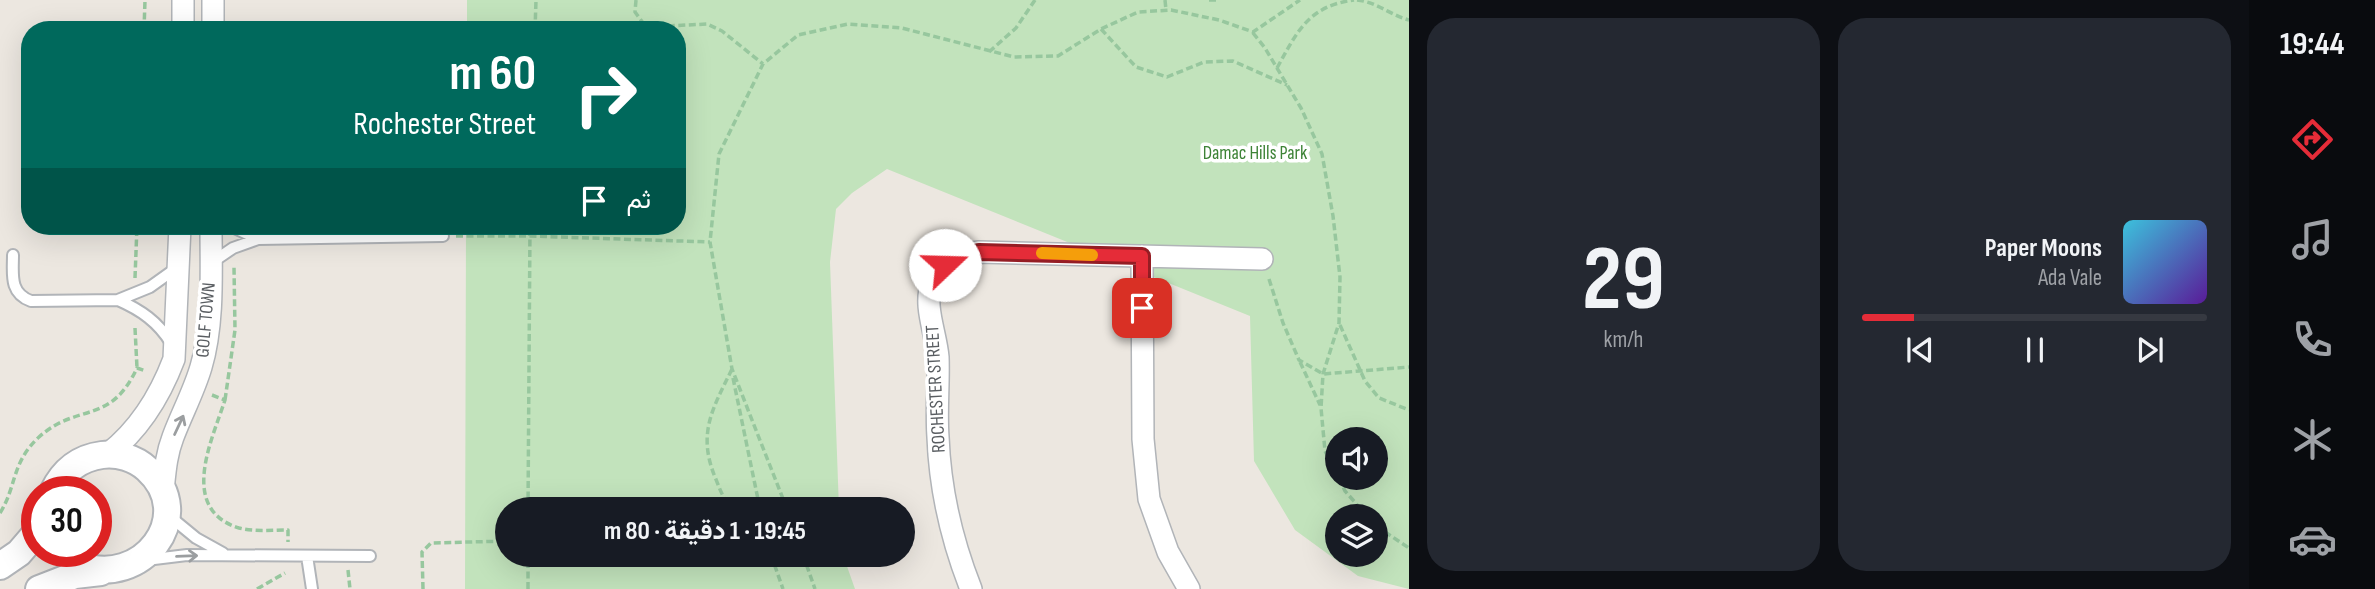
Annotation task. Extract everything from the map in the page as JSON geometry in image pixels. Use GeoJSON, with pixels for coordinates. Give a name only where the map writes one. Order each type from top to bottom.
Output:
{"type":"FeatureCollection","features":[{"type":"Feature","properties":{"kind":"street"},"geometry":{"type":"LineString","coordinates":[[213,0],[213,21]]}},
{"type":"Feature","properties":{"kind":"street","name":"GOLF TOWN"},"geometry":{"type":"LineString","coordinates":[[108,454],[127,439],[142,420],[166,379],[175,349],[180,235]]}},
{"type":"Feature","properties":{"kind":"street","name":"GOLF TOWN"},"geometry":{"type":"LineString","coordinates":[[165,503],[166,463],[173,438],[202,366],[206,345],[211,235]]}},
{"type":"Feature","properties":{"kind":"street","name":"ROCHESTER STREET"},"geometry":{"type":"LineString","coordinates":[[971,589],[954,538],[941,474],[937,356],[929,295],[932,284],[945,265],[967,253],[1262,259]]}},
{"type":"Feature","properties":{"kind":"street"},"geometry":{"type":"LineString","coordinates":[[1142,256],[1143,439],[1149,499],[1168,552],[1189,589]]}},
{"type":"Feature","properties":{"kind":"street"},"geometry":{"type":"LineString","coordinates":[[39,589],[75,575],[117,572],[145,560],[161,540],[165,503],[154,476],[141,464],[126,457],[108,454],[94,456],[80,461],[64,476]]}},
{"type":"Feature","properties":{"kind":"street"},"geometry":{"type":"LineString","coordinates":[[0,566],[21,551]]}},
{"type":"Feature","properties":{"kind":"street"},"geometry":{"type":"LineString","coordinates":[[86,567],[102,572]]}},
{"type":"Feature","properties":{"kind":"lane"},"geometry":{"type":"LineString","coordinates":[[249,235],[258,239]]}},
{"type":"Feature","properties":{"kind":"lane"},"geometry":{"type":"LineString","coordinates":[[211,263],[233,248],[258,239],[443,236]]}},
{"type":"Feature","properties":{"kind":"lane"},"geometry":{"type":"LineString","coordinates":[[13,255],[13,284],[19,295],[31,301],[118,300],[165,278],[179,266]]}},
{"type":"Feature","properties":{"kind":"lane"},"geometry":{"type":"LineString","coordinates":[[118,300],[151,318],[175,349]]}},
{"type":"Feature","properties":{"kind":"lane"},"geometry":{"type":"LineString","coordinates":[[165,503],[196,538],[229,556]]}},
{"type":"Feature","properties":{"kind":"lane"},"geometry":{"type":"LineString","coordinates":[[145,560],[187,555],[370,556]]}},
{"type":"Feature","properties":{"kind":"lane"},"geometry":{"type":"LineString","coordinates":[[307,556],[312,589]]}},
{"type":"Feature","properties":{"kind":"path"},"geometry":{"type":"LineString","coordinates":[[144,21],[145,0]]}},
{"type":"Feature","properties":{"kind":"path"},"geometry":{"type":"LineString","coordinates":[[535,21],[536,0]]}},
{"type":"Feature","properties":{"kind":"path"},"geometry":{"type":"LineString","coordinates":[[636,0],[635,12],[642,21]]}},
{"type":"Feature","properties":{"kind":"path"},"geometry":{"type":"LineString","coordinates":[[989,52],[1016,28],[1035,0]]}},
{"type":"Feature","properties":{"kind":"path"},"geometry":{"type":"LineString","coordinates":[[1166,0],[1166,10]]}},
{"type":"Feature","properties":{"kind":"path"},"geometry":{"type":"LineString","coordinates":[[1209,0],[1219,0]]}},
{"type":"Feature","properties":{"kind":"path"},"geometry":{"type":"LineString","coordinates":[[1253,32],[1300,0]]}},
{"type":"Feature","properties":{"kind":"path"},"geometry":{"type":"LineString","coordinates":[[1277,68],[1298,32],[1311,16],[1328,6],[1355,0],[1376,4],[1392,15],[1409,20]]}},
{"type":"Feature","properties":{"kind":"path"},"geometry":{"type":"LineString","coordinates":[[758,497],[710,242],[719,153],[762,64],[798,35],[848,24],[902,28],[1014,57],[1058,56],[1138,12],[1166,10],[1219,20],[1253,32],[1301,108],[1322,154],[1333,216],[1340,277],[1339,323],[1323,374],[1321,408],[1325,451]]}},
{"type":"Feature","properties":{"kind":"path"},"geometry":{"type":"LineString","coordinates":[[686,25],[707,24],[722,31],[762,64]]}},
{"type":"Feature","properties":{"kind":"path"},"geometry":{"type":"LineString","coordinates":[[1101,30],[1136,67],[1167,77],[1204,62],[1233,61],[1287,85]]}},
{"type":"Feature","properties":{"kind":"path"},"geometry":{"type":"LineString","coordinates":[[135,294],[137,235]]}},
{"type":"Feature","properties":{"kind":"path"},"geometry":{"type":"LineString","coordinates":[[443,236],[710,242]]}},
{"type":"Feature","properties":{"kind":"path"},"geometry":{"type":"LineString","coordinates":[[528,497],[529,236]]}},
{"type":"Feature","properties":{"kind":"path"},"geometry":{"type":"LineString","coordinates":[[1262,259],[1283,323],[1321,408]]}},
{"type":"Feature","properties":{"kind":"path"},"geometry":{"type":"LineString","coordinates":[[0,513],[20,461],[39,438],[65,420],[94,412],[116,400],[130,383],[136,368],[134,307]]}},
{"type":"Feature","properties":{"kind":"path"},"geometry":{"type":"LineString","coordinates":[[1339,323],[1365,381],[1379,398],[1409,410]]}},
{"type":"Feature","properties":{"kind":"path"},"geometry":{"type":"LineString","coordinates":[[1299,360],[1323,374],[1409,367]]}},
{"type":"Feature","properties":{"kind":"path"},"geometry":{"type":"LineString","coordinates":[[136,368],[166,379]]}},
{"type":"Feature","properties":{"kind":"path"},"geometry":{"type":"LineString","coordinates":[[722,497],[709,461],[706,430],[715,403],[732,369]]}},
{"type":"Feature","properties":{"kind":"path"},"geometry":{"type":"LineString","coordinates":[[732,369],[782,497]]}},
{"type":"Feature","properties":{"kind":"path"},"geometry":{"type":"LineString","coordinates":[[194,389],[225,400],[203,467],[202,480],[210,505],[229,524],[242,529],[288,530],[288,571],[257,589]]}},
{"type":"Feature","properties":{"kind":"path"},"geometry":{"type":"LineString","coordinates":[[1345,490],[1356,504]]}},
{"type":"Feature","properties":{"kind":"path"},"geometry":{"type":"LineString","coordinates":[[1388,534],[1409,548]]}},
{"type":"Feature","properties":{"kind":"path"},"geometry":{"type":"LineString","coordinates":[[423,589],[422,552],[430,543],[495,541]]}},
{"type":"Feature","properties":{"kind":"path"},"geometry":{"type":"LineString","coordinates":[[528,567],[528,589]]}},
{"type":"Feature","properties":{"kind":"path"},"geometry":{"type":"LineString","coordinates":[[775,567],[783,589]]}},
{"type":"Feature","properties":{"kind":"path"},"geometry":{"type":"LineString","coordinates":[[808,567],[816,589]]}},
{"type":"Feature","properties":{"kind":"green space","name":"Damac Hills Park"},"geometry":{"type":"Polygon","coordinates":[[[467,0],[1409,0],[1409,589],[1358,576],[1346,567],[1388,567],[1388,504],[1325,504],[1325,552],[1295,530],[1254,461],[1250,316],[887,169],[852,193],[836,209],[830,262],[839,497],[495,497],[495,567],[847,567],[855,589],[465,589],[466,235],[686,235],[686,21],[467,21],[467,0]]]}},
{"type":"Feature","properties":{"kind":"slow traffic"},"geometry":{"type":"LineString","coordinates":[[1042,253],[1092,255]]}},
{"type":"Feature","properties":{"kind":"route"},"geometry":{"type":"LineString","coordinates":[[945,265],[967,253],[979,252],[1142,256],[1142,308]]}}]}
